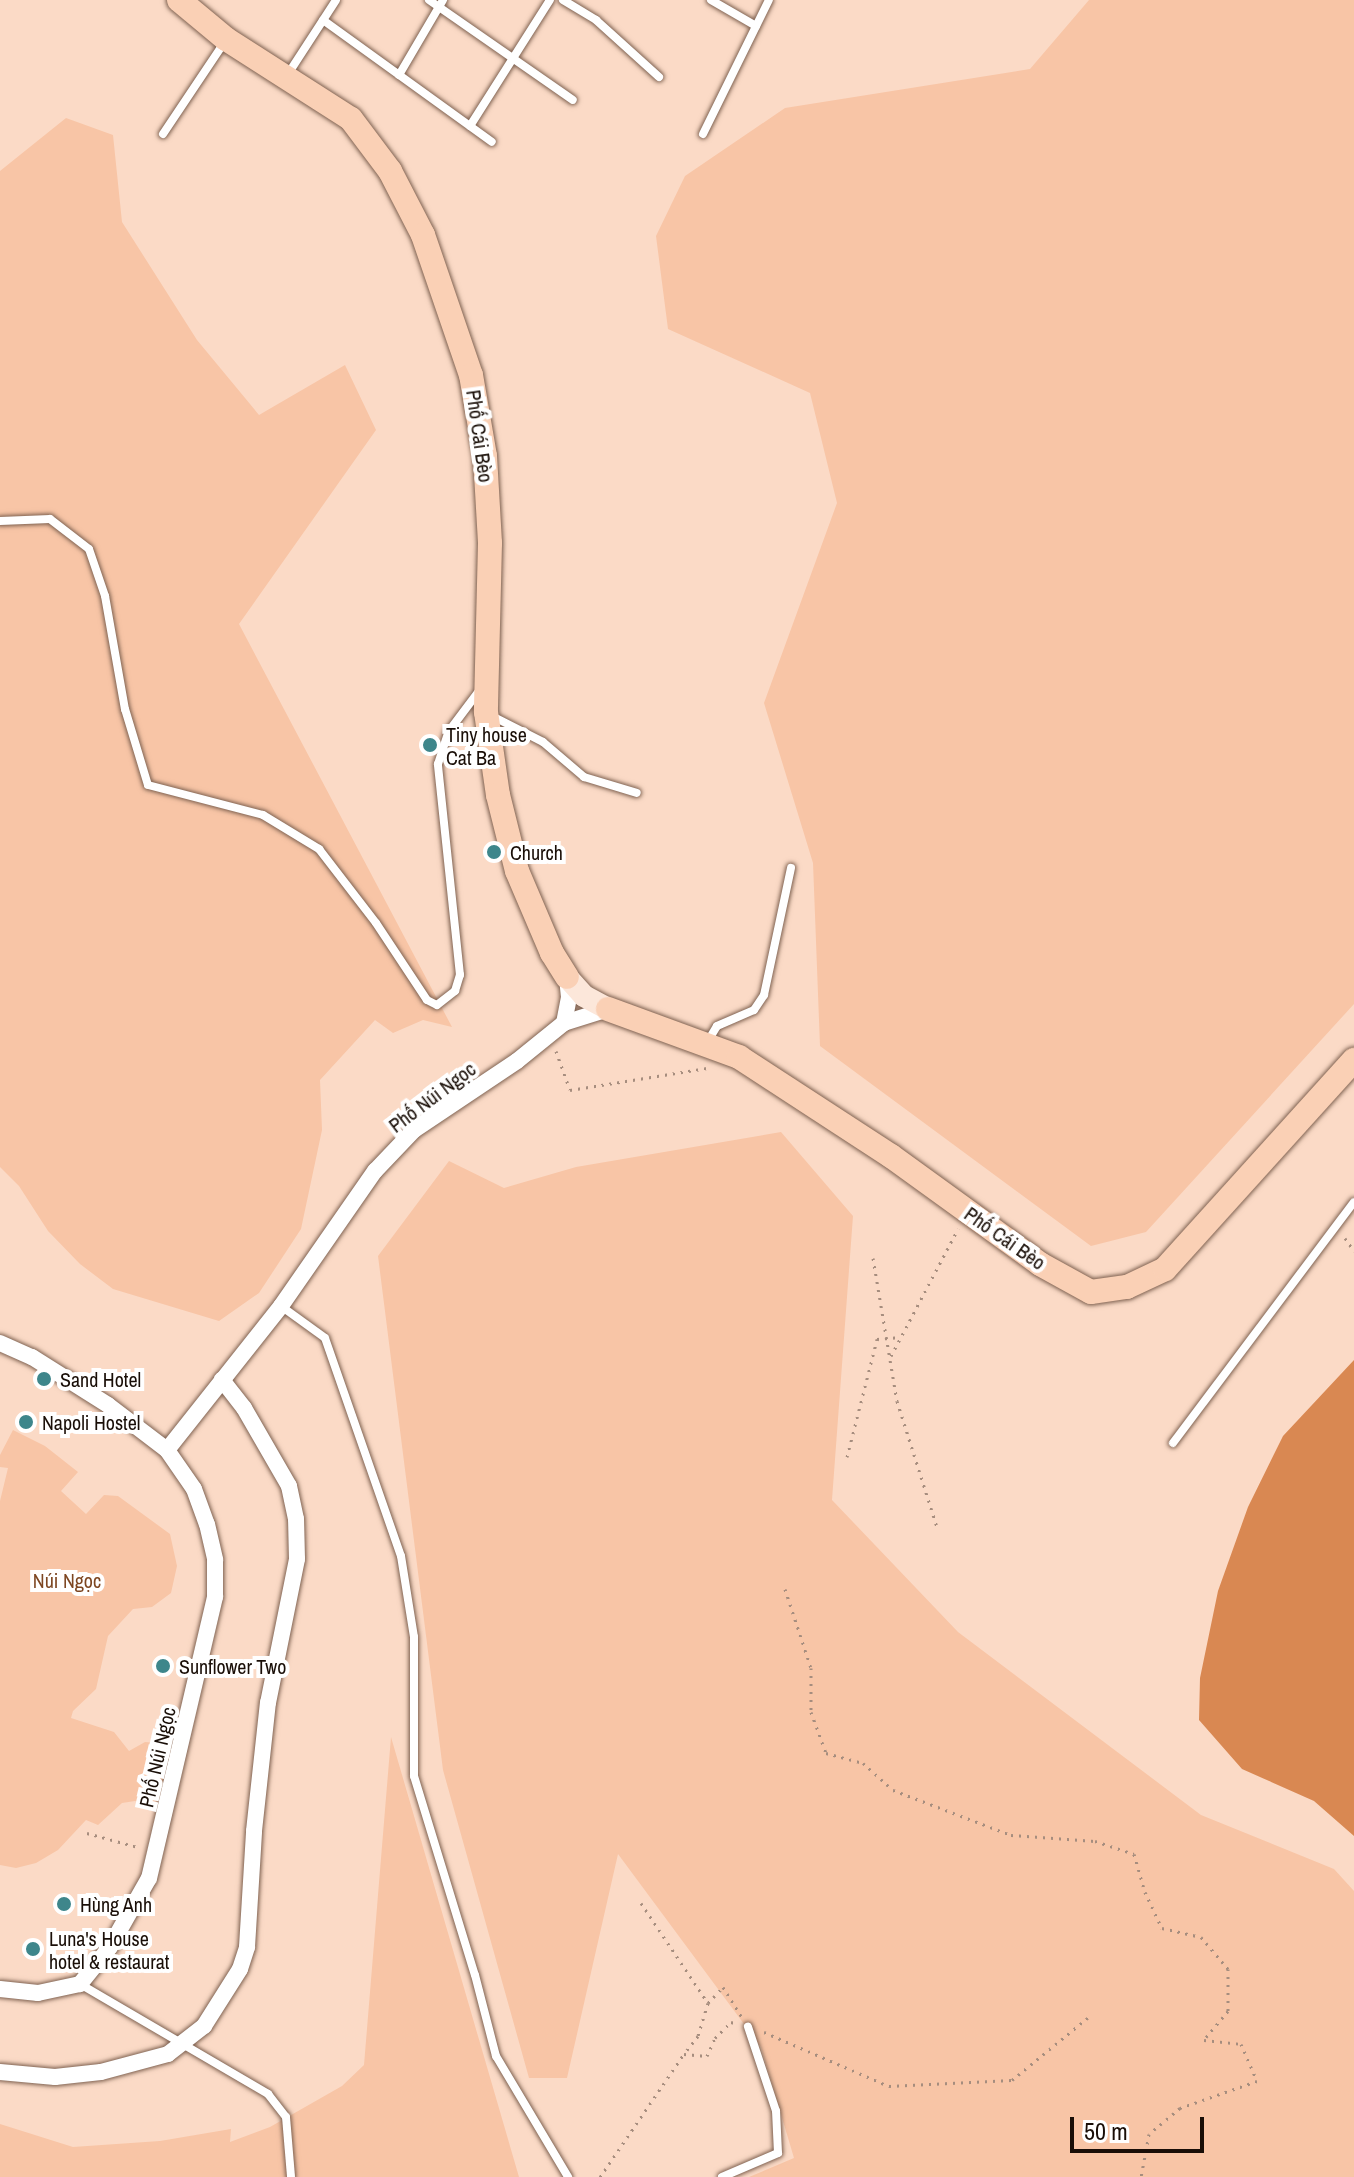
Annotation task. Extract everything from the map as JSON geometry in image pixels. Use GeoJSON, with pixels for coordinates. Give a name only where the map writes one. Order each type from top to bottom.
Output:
{"type":"FeatureCollection","features":[{"type":"Feature","properties":{"kind":"main road","name":"Phố Cái Bèo"},"geometry":{"type":"LineString","coordinates":[[179,0],[226,39],[287,75],[351,119],[390,171],[423,235],[471,375],[485,456],[490,543],[486,712],[498,795],[517,871],[552,953],[584,996],[608,1009],[739,1057],[891,1156],[1040,1264],[1091,1292],[1127,1287],[1165,1269],[1354,1060]]}},
{"type":"Feature","properties":{"kind":"street"},"geometry":{"type":"LineString","coordinates":[[557,1028],[569,997],[567,977]]}},
{"type":"Feature","properties":{"kind":"street"},"geometry":{"type":"LineString","coordinates":[[557,1028],[608,1009]]}},
{"type":"Feature","properties":{"kind":"street","name":"Phố Núi Ngọc"},"geometry":{"type":"LineString","coordinates":[[167,1450],[281,1306],[375,1171],[414,1130],[517,1061],[557,1028]]}},
{"type":"Feature","properties":{"kind":"street","name":"Phố Núi Ngọc"},"geometry":{"type":"LineString","coordinates":[[0,1343],[32,1357],[108,1405],[167,1450],[194,1489],[207,1524],[215,1560],[215,1597],[149,1878],[110,1947],[80,1984]]}},
{"type":"Feature","properties":{"kind":"street"},"geometry":{"type":"LineString","coordinates":[[0,2072],[55,2077],[101,2072],[168,2054],[185,2044],[204,2026],[228,1994],[247,1947],[254,1831],[268,1703],[297,1559],[296,1519],[289,1486],[244,1408],[222,1380]]}},
{"type":"Feature","properties":{"kind":"street"},"geometry":{"type":"LineString","coordinates":[[0,1989],[38,1993],[80,1984]]}},
{"type":"Feature","properties":{"kind":"lane"},"geometry":{"type":"LineString","coordinates":[[287,75],[336,0]]}},
{"type":"Feature","properties":{"kind":"lane"},"geometry":{"type":"LineString","coordinates":[[429,0],[441,4],[573,100]]}},
{"type":"Feature","properties":{"kind":"lane"},"geometry":{"type":"LineString","coordinates":[[470,126],[550,0]]}},
{"type":"Feature","properties":{"kind":"lane"},"geometry":{"type":"LineString","coordinates":[[563,0],[596,20],[659,77]]}},
{"type":"Feature","properties":{"kind":"lane"},"geometry":{"type":"LineString","coordinates":[[711,0],[756,26]]}},
{"type":"Feature","properties":{"kind":"lane"},"geometry":{"type":"LineString","coordinates":[[703,134],[769,0]]}},
{"type":"Feature","properties":{"kind":"lane"},"geometry":{"type":"LineString","coordinates":[[399,75],[441,4]]}},
{"type":"Feature","properties":{"kind":"lane"},"geometry":{"type":"LineString","coordinates":[[323,20],[492,142]]}},
{"type":"Feature","properties":{"kind":"lane"},"geometry":{"type":"LineString","coordinates":[[163,134],[226,39]]}},
{"type":"Feature","properties":{"kind":"lane"},"geometry":{"type":"LineString","coordinates":[[0,521],[50,519],[89,549],[105,596],[125,709],[148,785],[263,815],[319,849],[376,923],[427,1000],[437,1005],[455,991],[460,975],[438,764],[449,731],[463,708],[486,682]]}},
{"type":"Feature","properties":{"kind":"lane"},"geometry":{"type":"LineString","coordinates":[[486,712],[543,742],[584,777],[637,793]]}},
{"type":"Feature","properties":{"kind":"lane"},"geometry":{"type":"LineString","coordinates":[[706,1045],[717,1026],[754,1010],[764,995],[791,868]]}},
{"type":"Feature","properties":{"kind":"lane"},"geometry":{"type":"LineString","coordinates":[[1173,1443],[1354,1202]]}},
{"type":"Feature","properties":{"kind":"lane"},"geometry":{"type":"LineString","coordinates":[[281,1306],[325,1338],[401,1556],[414,1637],[414,1776],[496,2056],[568,2177]]}},
{"type":"Feature","properties":{"kind":"lane"},"geometry":{"type":"LineString","coordinates":[[80,1984],[268,2094],[286,2117],[291,2177]]}},
{"type":"Feature","properties":{"kind":"lane"},"geometry":{"type":"LineString","coordinates":[[722,2177],[778,2153],[776,2111],[748,2027]]}},
{"type":"Feature","properties":{"kind":"path"},"geometry":{"type":"LineString","coordinates":[[557,1028],[570,1090],[701,1070],[739,1057]]}},
{"type":"Feature","properties":{"kind":"path"},"geometry":{"type":"LineString","coordinates":[[891,1356],[968,1211]]}},
{"type":"Feature","properties":{"kind":"path"},"geometry":{"type":"LineString","coordinates":[[1340,1223],[1354,1251]]}},
{"type":"Feature","properties":{"kind":"path"},"geometry":{"type":"LineString","coordinates":[[873,1258],[883,1337],[891,1356],[897,1401],[937,1527]]}},
{"type":"Feature","properties":{"kind":"path"},"geometry":{"type":"LineString","coordinates":[[847,1457],[875,1344],[883,1337],[901,1337]]}},
{"type":"Feature","properties":{"kind":"path"},"geometry":{"type":"LineString","coordinates":[[785,1589],[811,1668],[811,1712],[826,1753],[863,1763],[893,1790],[1011,1835],[1095,1841],[1134,1854],[1145,1892],[1162,1928],[1201,1937],[1228,1969],[1228,2011],[1204,2040],[1241,2044],[1257,2081],[1180,2108],[1149,2134],[1141,2177]]}},
{"type":"Feature","properties":{"kind":"path"},"geometry":{"type":"LineString","coordinates":[[87,1833],[155,1852]]}},
{"type":"Feature","properties":{"kind":"path"},"geometry":{"type":"LineString","coordinates":[[641,1903],[708,2003]]}},
{"type":"Feature","properties":{"kind":"path"},"geometry":{"type":"LineString","coordinates":[[600,2177],[698,2036],[708,2003],[723,1987],[748,2027]]}},
{"type":"Feature","properties":{"kind":"path"},"geometry":{"type":"LineString","coordinates":[[684,2054],[707,2056],[715,2038],[731,2022],[889,2086],[1012,2080],[1090,2016]]}},
{"type":"Feature","properties":{"kind":"green space"},"geometry":{"type":"Polygon","coordinates":[[[1089,0],[1354,0],[1354,1004],[1146,1232],[1091,1246],[820,1046],[813,863],[764,703],[837,503],[810,393],[668,329],[656,236],[685,176],[785,108],[1030,69],[1089,0]]]}},
{"type":"Feature","properties":{"kind":"green space"},"geometry":{"type":"Polygon","coordinates":[[[66,118],[113,135],[122,222],[197,340],[259,415],[345,365],[376,430],[239,624],[452,1027],[423,1020],[393,1033],[375,1020],[320,1080],[322,1130],[301,1229],[259,1293],[219,1321],[113,1289],[80,1264],[48,1231],[19,1186],[0,1167],[0,171],[66,118]]]}},
{"type":"Feature","properties":{"kind":"green space"},"geometry":{"type":"Polygon","coordinates":[[[781,1132],[853,1216],[832,1500],[958,1632],[1201,1815],[1334,1869],[1354,1891],[1354,2177],[749,2177],[794,2158],[761,2047],[618,1854],[567,2078],[529,2078],[443,1770],[378,1256],[449,1161],[504,1188],[576,1167],[781,1132]]]}},
{"type":"Feature","properties":{"kind":"green space","name":"Núi Ngọc"},"geometry":{"type":"Polygon","coordinates":[[[13,1430],[45,1446],[78,1472],[61,1491],[86,1514],[104,1495],[118,1496],[170,1534],[177,1566],[171,1593],[152,1607],[133,1609],[108,1636],[96,1689],[73,1711],[71,1718],[114,1732],[129,1751],[145,1742],[169,1744],[171,1760],[159,1807],[135,1801],[122,1803],[98,1825],[86,1820],[58,1850],[36,1863],[16,1868],[0,1865],[0,1501],[8,1468],[0,1467],[0,1455],[13,1430]]]}},
{"type":"Feature","properties":{"kind":"green space"},"geometry":{"type":"Polygon","coordinates":[[[391,1737],[519,2177],[0,2177],[0,2124],[73,2147],[160,2141],[231,2129],[230,2142],[270,2127],[342,2086],[364,2065],[391,1737]]]}},
{"type":"Feature","properties":{"kind":"shaded area"},"geometry":{"type":"Polygon","coordinates":[[[1354,1360],[1354,1836],[1314,1801],[1242,1769],[1199,1720],[1200,1678],[1218,1591],[1248,1507],[1283,1436],[1354,1360]]]}},
{"type":"Feature","properties":{"kind":"place","name":"Tiny house Cat Ba"},"geometry":{"type":"Point","coordinates":[430,745]}},
{"type":"Feature","properties":{"kind":"place","name":"Church"},"geometry":{"type":"Point","coordinates":[494,852]}},
{"type":"Feature","properties":{"kind":"place","name":"Sand Hotel"},"geometry":{"type":"Point","coordinates":[44,1379]}},
{"type":"Feature","properties":{"kind":"place","name":"Napoli Hostel"},"geometry":{"type":"Point","coordinates":[26,1422]}},
{"type":"Feature","properties":{"kind":"place","name":"Sunflower Two"},"geometry":{"type":"Point","coordinates":[163,1666]}},
{"type":"Feature","properties":{"kind":"place","name":"Hùng Anh"},"geometry":{"type":"Point","coordinates":[64,1904]}},
{"type":"Feature","properties":{"kind":"place","name":"Luna's House hotel & restaurat"},"geometry":{"type":"Point","coordinates":[33,1949]}}]}
